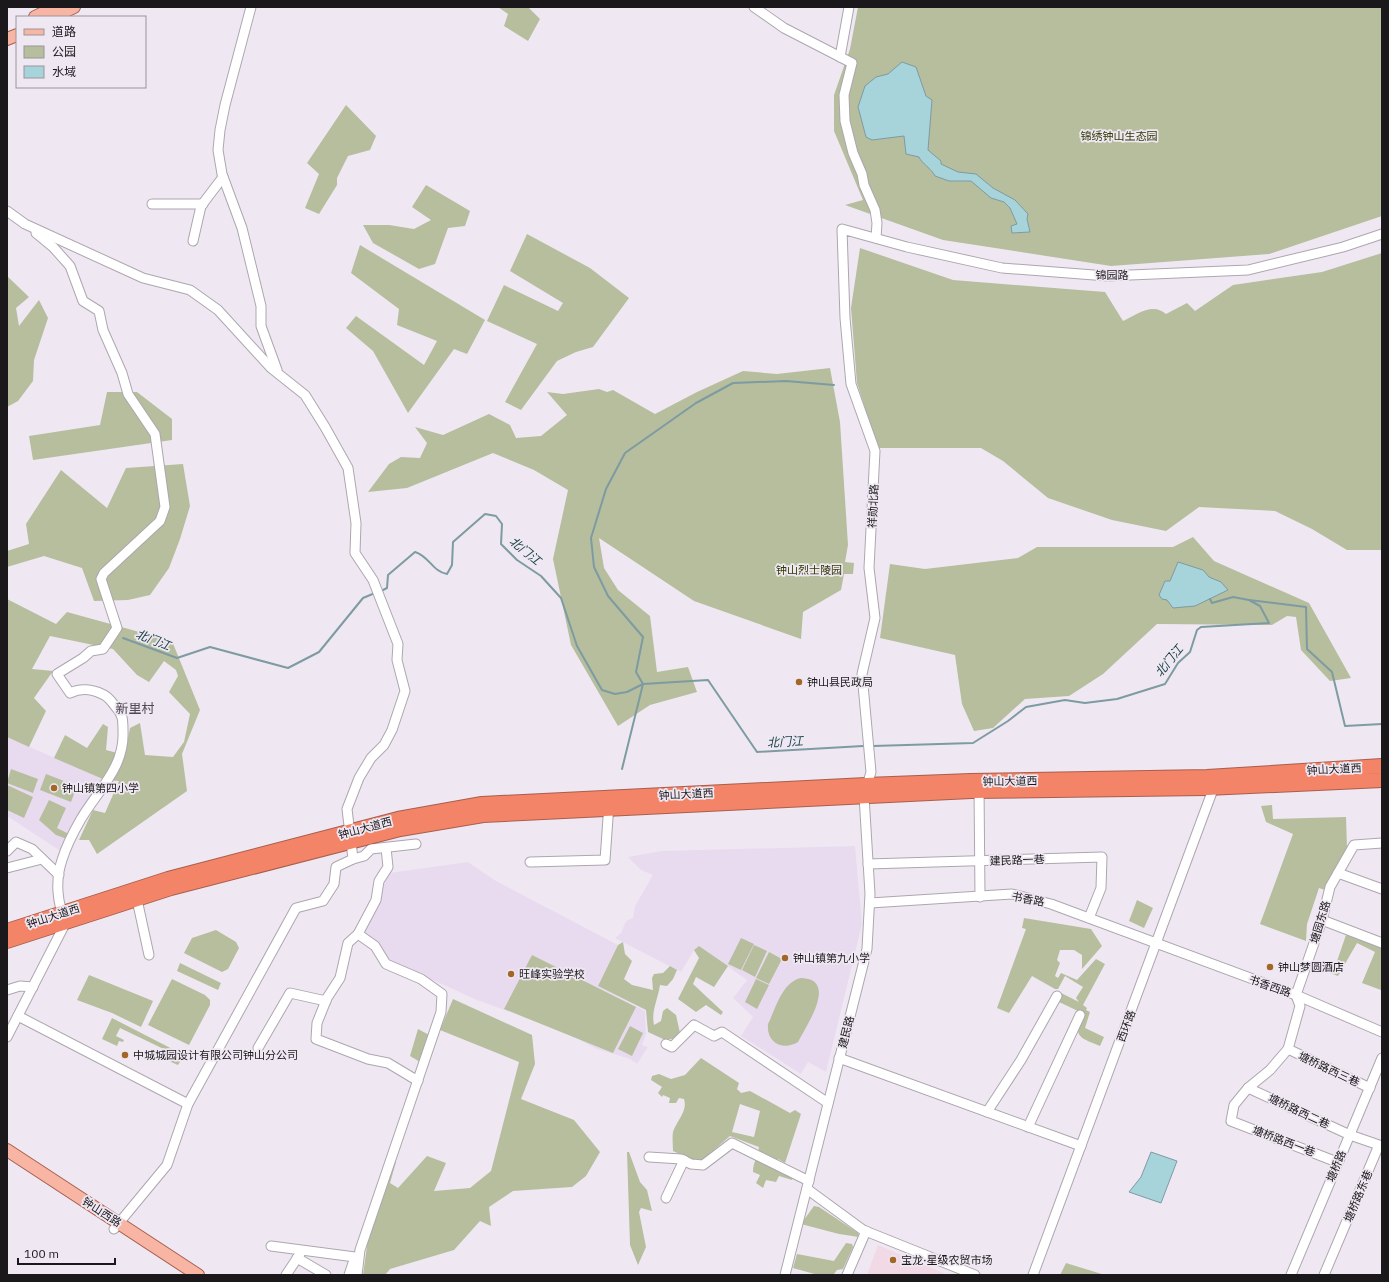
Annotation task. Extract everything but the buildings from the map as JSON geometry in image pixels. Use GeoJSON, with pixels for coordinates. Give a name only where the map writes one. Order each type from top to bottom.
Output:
{"type":"FeatureCollection","features":[{"type":"Feature","properties":{"kind":"highway","name":"钟山大道西"},"geometry":{"type":"LineString","coordinates":[[1215,781],[1382,766]]}},
{"type":"Feature","properties":{"kind":"highway","name":"钟山大道西"},"geometry":{"type":"LineString","coordinates":[[7,941],[63,918],[136,894],[168,879],[351,837],[398,819],[482,804],[609,804],[979,786],[1215,781],[1382,780]]}},
{"type":"Feature","properties":{"kind":"highway","name":"钟山大道西"},"geometry":{"type":"LineString","coordinates":[[7,931],[63,918]]}},
{"type":"Feature","properties":{"kind":"main road"},"geometry":{"type":"LineString","coordinates":[[37,16],[56,7]]}},
{"type":"Feature","properties":{"kind":"main road"},"geometry":{"type":"LineString","coordinates":[[55,16],[74,7]]}},
{"type":"Feature","properties":{"kind":"main road","name":"钟山西路"},"geometry":{"type":"LineString","coordinates":[[8,1154],[117,1227],[184,1275]]}},
{"type":"Feature","properties":{"kind":"main road","name":"钟山西路"},"geometry":{"type":"LineString","coordinates":[[117,1227],[198,1275]]}},
{"type":"Feature","properties":{"kind":"street"},"geometry":{"type":"LineString","coordinates":[[251,7],[236,57],[220,130],[218,150],[223,177],[242,228],[261,306],[260,326],[273,364],[280,375]]}},
{"type":"Feature","properties":{"kind":"street"},"geometry":{"type":"LineString","coordinates":[[754,7],[784,28],[852,63],[844,95],[845,121],[853,153],[862,174],[864,185],[875,210],[877,223],[876,238]]}},
{"type":"Feature","properties":{"kind":"street"},"geometry":{"type":"LineString","coordinates":[[840,57],[849,7]]}},
{"type":"Feature","properties":{"kind":"street"},"geometry":{"type":"LineString","coordinates":[[193,241],[203,204],[223,177]]}},
{"type":"Feature","properties":{"kind":"street"},"geometry":{"type":"LineString","coordinates":[[152,204],[203,204]]}},
{"type":"Feature","properties":{"kind":"street"},"geometry":{"type":"LineString","coordinates":[[7,211],[53,247],[70,266],[82,301],[98,311],[103,330],[122,373],[128,394],[154,434],[165,507],[160,521],[104,573],[101,579],[117,628],[103,649],[91,651],[83,658],[57,674],[70,693],[85,689],[108,696],[123,717],[122,749],[117,766],[81,819],[62,860],[58,890],[63,918],[33,987],[7,1037]]}},
{"type":"Feature","properties":{"kind":"street"},"geometry":{"type":"LineString","coordinates":[[25,224],[143,278],[190,290],[218,310],[236,331],[280,375],[305,395],[326,427],[348,468],[356,523],[355,553],[376,586],[398,644],[396,660],[405,691],[392,730],[384,745],[371,758],[359,778],[347,809],[353,859]]}},
{"type":"Feature","properties":{"kind":"street","name":"锦园路"},"geometry":{"type":"LineString","coordinates":[[842,229],[1002,268],[1107,276],[1248,270],[1343,247],[1382,234]]}},
{"type":"Feature","properties":{"kind":"street","name":"祥勋北路"},"geometry":{"type":"LineString","coordinates":[[842,229],[845,318],[851,384],[875,451],[869,568],[875,618],[862,674],[871,772],[865,791]]}},
{"type":"Feature","properties":{"kind":"street","name":"西环路"},"geometry":{"type":"LineString","coordinates":[[1033,1275],[1082,1146],[1215,781]]}},
{"type":"Feature","properties":{"kind":"street"},"geometry":{"type":"LineString","coordinates":[[979,786],[978,861],[980,897]]}},
{"type":"Feature","properties":{"kind":"street","name":"建民路"},"geometry":{"type":"LineString","coordinates":[[785,1275],[867,948],[870,903],[865,791]]}},
{"type":"Feature","properties":{"kind":"street"},"geometry":{"type":"LineString","coordinates":[[530,862],[605,860],[609,804]]}},
{"type":"Feature","properties":{"kind":"street"},"geometry":{"type":"LineString","coordinates":[[7,851],[16,842],[32,849],[59,875]]}},
{"type":"Feature","properties":{"kind":"street","name":"塘园东路"},"geometry":{"type":"LineString","coordinates":[[1231,1120],[1234,1105],[1248,1088],[1270,1070],[1288,1049],[1300,1006],[1296,995],[1322,920],[1330,887],[1354,845],[1382,843]]}},
{"type":"Feature","properties":{"kind":"street"},"geometry":{"type":"LineString","coordinates":[[117,1227],[166,1165],[188,1104],[296,908],[323,901],[334,884],[336,866],[364,856],[371,849],[416,844]]}},
{"type":"Feature","properties":{"kind":"street"},"geometry":{"type":"LineString","coordinates":[[386,848],[388,867],[379,881],[376,900],[358,934],[348,943],[340,978],[326,1001],[317,1023],[316,1039],[368,1059],[388,1063],[418,1081]]}},
{"type":"Feature","properties":{"kind":"street","name":"建民路一巷"},"geometry":{"type":"LineString","coordinates":[[868,864],[1102,857],[1101,888],[1089,918]]}},
{"type":"Feature","properties":{"kind":"street"},"geometry":{"type":"LineString","coordinates":[[7,868],[42,859]]}},
{"type":"Feature","properties":{"kind":"street"},"geometry":{"type":"LineString","coordinates":[[1338,873],[1382,889]]}},
{"type":"Feature","properties":{"kind":"street"},"geometry":{"type":"LineString","coordinates":[[136,894],[149,955]]}},
{"type":"Feature","properties":{"kind":"street","name":"书香路"},"geometry":{"type":"LineString","coordinates":[[870,903],[1012,894],[1052,904],[1156,944]]}},
{"type":"Feature","properties":{"kind":"street"},"geometry":{"type":"LineString","coordinates":[[1322,920],[1382,943]]}},
{"type":"Feature","properties":{"kind":"street"},"geometry":{"type":"LineString","coordinates":[[357,1275],[360,1250],[441,1012],[442,994],[421,979],[386,964],[375,946],[358,934]]}},
{"type":"Feature","properties":{"kind":"street","name":"书香西路"},"geometry":{"type":"LineString","coordinates":[[1156,944],[1296,995],[1382,1032]]}},
{"type":"Feature","properties":{"kind":"street"},"geometry":{"type":"LineString","coordinates":[[7,990],[20,986],[33,987]]}},
{"type":"Feature","properties":{"kind":"street"},"geometry":{"type":"LineString","coordinates":[[258,1048],[290,993],[326,1001]]}},
{"type":"Feature","properties":{"kind":"street"},"geometry":{"type":"LineString","coordinates":[[987,1112],[1022,1060],[1057,996]]}},
{"type":"Feature","properties":{"kind":"street"},"geometry":{"type":"LineString","coordinates":[[1028,1127],[1080,1015]]}},
{"type":"Feature","properties":{"kind":"street"},"geometry":{"type":"LineString","coordinates":[[18,1016],[188,1104]]}},
{"type":"Feature","properties":{"kind":"street"},"geometry":{"type":"LineString","coordinates":[[666,1044],[672,1047],[694,1025],[714,1036],[722,1032],[828,1103]]}},
{"type":"Feature","properties":{"kind":"street","name":"塘桥路西三巷"},"geometry":{"type":"LineString","coordinates":[[1288,1049],[1370,1088]]}},
{"type":"Feature","properties":{"kind":"street"},"geometry":{"type":"LineString","coordinates":[[839,1058],[1082,1146]]}},
{"type":"Feature","properties":{"kind":"street","name":"塘桥路"},"geometry":{"type":"LineString","coordinates":[[1291,1275],[1382,1058]]}},
{"type":"Feature","properties":{"kind":"street","name":"塘桥路西二巷"},"geometry":{"type":"LineString","coordinates":[[1248,1088],[1350,1135]]}},
{"type":"Feature","properties":{"kind":"street","name":"塘桥路西一巷"},"geometry":{"type":"LineString","coordinates":[[1231,1120],[1338,1162]]}},
{"type":"Feature","properties":{"kind":"street","name":"塘桥路东巷"},"geometry":{"type":"LineString","coordinates":[[1324,1275],[1379,1145],[1350,1135]]}},
{"type":"Feature","properties":{"kind":"street"},"geometry":{"type":"LineString","coordinates":[[649,1157],[684,1160],[692,1164],[703,1165],[732,1143],[808,1185],[866,1231],[975,1275]]}},
{"type":"Feature","properties":{"kind":"street"},"geometry":{"type":"LineString","coordinates":[[666,1198],[684,1160]]}},
{"type":"Feature","properties":{"kind":"street"},"geometry":{"type":"LineString","coordinates":[[847,1275],[866,1231]]}},
{"type":"Feature","properties":{"kind":"street"},"geometry":{"type":"LineString","coordinates":[[271,1246],[355,1257],[349,1275]]}},
{"type":"Feature","properties":{"kind":"street"},"geometry":{"type":"LineString","coordinates":[[286,1275],[303,1249]]}},
{"type":"Feature","properties":{"kind":"street"},"geometry":{"type":"LineString","coordinates":[[297,1258],[326,1275]]}},
{"type":"Feature","properties":{"kind":"shaded area","name":"钟山镇第四小学"},"geometry":{"type":"Polygon","coordinates":[[[7,737],[105,780],[62,852],[7,816],[7,737]]]}},
{"type":"Feature","properties":{"kind":"shaded area","name":"钟山镇第九小学"},"geometry":{"type":"Polygon","coordinates":[[[855,846],[862,924],[826,1072],[808,1062],[801,1074],[741,1036],[753,1017],[733,998],[747,980],[699,946],[694,950],[681,972],[615,938],[621,933],[626,921],[633,918],[635,906],[653,875],[641,870],[628,857],[661,851],[855,846]]]}},
{"type":"Feature","properties":{"kind":"shaded area","name":"旺峰实验学校"},"geometry":{"type":"Polygon","coordinates":[[[468,862],[496,881],[618,945],[598,986],[645,1011],[646,1034],[642,1045],[648,1047],[637,1064],[630,1059],[597,1049],[562,1031],[477,1000],[391,961],[378,945],[361,934],[389,873],[468,862]]]}},
{"type":"Feature","properties":{"kind":"shaded area","name":"宝龙·星级农贸市场"},"geometry":{"type":"Polygon","coordinates":[[[878,1245],[948,1275],[867,1275],[878,1245]]]}},
{"type":"Feature","properties":{"kind":"green space"},"geometry":{"type":"Polygon","coordinates":[[[498,7],[528,7],[540,19],[528,41],[504,26],[508,14],[498,7]]]}},
{"type":"Feature","properties":{"kind":"green space","name":"锦绣钟山生态园"},"geometry":{"type":"Polygon","coordinates":[[[858,7],[1382,7],[1382,216],[1269,254],[1111,266],[943,240],[845,205],[863,200],[834,131],[834,95],[850,49],[858,7]]]}},
{"type":"Feature","properties":{"kind":"green space"},"geometry":{"type":"Polygon","coordinates":[[[346,105],[376,136],[370,150],[348,156],[337,178],[337,185],[319,214],[305,208],[319,174],[307,163],[346,105]]]}},
{"type":"Feature","properties":{"kind":"green space"},"geometry":{"type":"Polygon","coordinates":[[[426,185],[470,211],[465,226],[448,228],[435,264],[419,269],[373,243],[363,225],[389,225],[414,229],[431,220],[412,207],[426,185]]]}},
{"type":"Feature","properties":{"kind":"green space"},"geometry":{"type":"Polygon","coordinates":[[[527,234],[590,268],[629,298],[593,347],[576,352],[557,361],[521,410],[505,402],[537,344],[487,321],[504,285],[558,311],[563,303],[510,271],[527,234]]]}},
{"type":"Feature","properties":{"kind":"green space"},"geometry":{"type":"Polygon","coordinates":[[[360,245],[485,320],[467,354],[454,349],[408,413],[373,351],[346,328],[356,316],[424,365],[437,341],[397,325],[399,309],[351,273],[360,245]]]}},
{"type":"Feature","properties":{"kind":"green space"},"geometry":{"type":"Polygon","coordinates":[[[860,248],[953,280],[1105,292],[1123,321],[1150,309],[1156,309],[1166,314],[1187,303],[1195,311],[1233,285],[1322,272],[1382,253],[1382,550],[1347,550],[1312,529],[1275,511],[1199,507],[1166,531],[1112,520],[1048,498],[1003,461],[981,448],[878,448],[857,383],[851,308],[860,248]]]}},
{"type":"Feature","properties":{"kind":"green space"},"geometry":{"type":"Polygon","coordinates":[[[7,276],[29,297],[16,308],[19,326],[39,300],[48,318],[34,360],[33,381],[18,401],[7,407],[7,276]]]}},
{"type":"Feature","properties":{"kind":"green space","name":"钟山烈士陵园"},"geometry":{"type":"Polygon","coordinates":[[[830,368],[840,422],[848,545],[845,562],[854,563],[853,574],[844,574],[841,590],[803,612],[801,639],[694,601],[599,538],[604,568],[618,590],[650,616],[657,672],[688,667],[697,692],[650,705],[618,726],[571,645],[553,559],[568,490],[534,470],[493,453],[407,488],[368,492],[389,464],[401,457],[420,458],[427,443],[415,427],[443,435],[489,414],[510,425],[516,438],[541,436],[567,415],[547,392],[563,394],[599,389],[607,392],[613,390],[655,414],[697,392],[743,371],[777,374],[830,368]]]}},
{"type":"Feature","properties":{"kind":"green space"},"geometry":{"type":"Polygon","coordinates":[[[107,392],[137,392],[172,419],[172,440],[33,460],[29,436],[100,425],[107,392]]]}},
{"type":"Feature","properties":{"kind":"green space"},"geometry":{"type":"Polygon","coordinates":[[[183,464],[190,506],[169,568],[150,595],[128,600],[94,601],[82,568],[44,556],[7,567],[7,551],[29,544],[26,524],[61,470],[107,508],[126,468],[183,464]]]}},
{"type":"Feature","properties":{"kind":"green space"},"geometry":{"type":"Polygon","coordinates":[[[1193,537],[1214,561],[1309,603],[1351,678],[1330,681],[1301,650],[1296,617],[1287,616],[1272,625],[1157,624],[1103,674],[1069,696],[1025,699],[993,728],[974,731],[962,704],[955,655],[880,638],[890,564],[925,569],[1018,558],[1037,547],[1173,547],[1193,537]]]}},
{"type":"Feature","properties":{"kind":"green space"},"geometry":{"type":"Polygon","coordinates":[[[7,599],[56,624],[67,612],[172,641],[200,710],[182,754],[187,791],[97,854],[89,840],[79,840],[93,810],[105,813],[119,781],[105,780],[54,758],[65,735],[87,748],[103,724],[108,727],[106,750],[125,755],[130,728],[140,723],[145,755],[173,757],[184,742],[190,714],[169,692],[178,676],[176,670],[164,661],[149,682],[137,675],[113,649],[50,636],[32,669],[53,671],[34,698],[46,711],[29,747],[7,737],[7,599]]]}},
{"type":"Feature","properties":{"kind":"green space"},"geometry":{"type":"Polygon","coordinates":[[[11,769],[38,779],[33,793],[7,783],[11,769]]]}},
{"type":"Feature","properties":{"kind":"green space"},"geometry":{"type":"Polygon","coordinates":[[[46,774],[77,786],[71,802],[40,790],[46,774]]]}},
{"type":"Feature","properties":{"kind":"green space"},"geometry":{"type":"Polygon","coordinates":[[[7,785],[33,797],[24,818],[7,810],[7,785]]]}},
{"type":"Feature","properties":{"kind":"green space"},"geometry":{"type":"Polygon","coordinates":[[[49,800],[66,808],[57,828],[71,835],[67,839],[56,835],[39,820],[49,800]]]}},
{"type":"Feature","properties":{"kind":"green space"},"geometry":{"type":"Polygon","coordinates":[[[1272,805],[1273,819],[1346,817],[1347,848],[1325,890],[1319,888],[1307,924],[1306,941],[1260,924],[1293,834],[1266,822],[1261,806],[1272,805]]]}},
{"type":"Feature","properties":{"kind":"green space"},"geometry":{"type":"Polygon","coordinates":[[[1137,900],[1153,908],[1144,928],[1129,921],[1137,900]]]}},
{"type":"Feature","properties":{"kind":"green space"},"geometry":{"type":"Polygon","coordinates":[[[1024,918],[1091,929],[1102,946],[1082,969],[1082,955],[1074,950],[1060,950],[1057,960],[1060,963],[1055,976],[1058,978],[1061,973],[1077,980],[1096,959],[1105,964],[1083,1005],[1087,1008],[1086,1010],[1090,1012],[1085,1028],[1104,1037],[1100,1046],[1086,1040],[1079,1034],[1078,1011],[1057,1001],[1061,993],[1079,1002],[1076,998],[1083,987],[1065,976],[1058,989],[1055,989],[1032,976],[1009,1013],[997,1008],[1026,929],[1022,928],[1024,918]]]}},
{"type":"Feature","properties":{"kind":"green space"},"geometry":{"type":"Polygon","coordinates":[[[216,930],[236,942],[239,948],[228,969],[222,972],[184,953],[192,938],[216,930]]]}},
{"type":"Feature","properties":{"kind":"green space"},"geometry":{"type":"Polygon","coordinates":[[[1346,935],[1382,947],[1381,990],[1362,983],[1375,952],[1357,943],[1338,976],[1330,973],[1336,964],[1346,935]]]}},
{"type":"Feature","properties":{"kind":"green space"},"geometry":{"type":"Polygon","coordinates":[[[741,938],[754,944],[741,970],[728,964],[741,938]]]}},
{"type":"Feature","properties":{"kind":"green space"},"geometry":{"type":"Polygon","coordinates":[[[623,942],[625,954],[632,961],[624,979],[632,985],[653,990],[652,978],[654,974],[663,973],[670,966],[677,970],[673,979],[667,986],[660,985],[653,1015],[654,1025],[661,1021],[663,1011],[667,1008],[676,1015],[680,1033],[673,1039],[663,1039],[648,1032],[646,1010],[598,986],[618,945],[623,942]]]}},
{"type":"Feature","properties":{"kind":"green space"},"geometry":{"type":"Polygon","coordinates":[[[754,945],[767,951],[755,977],[742,970],[754,945]]]}},
{"type":"Feature","properties":{"kind":"green space"},"geometry":{"type":"Polygon","coordinates":[[[699,946],[728,966],[714,987],[696,977],[693,984],[723,1012],[721,1015],[706,1005],[696,1012],[678,999],[699,958],[694,950],[699,946]]]}},
{"type":"Feature","properties":{"kind":"green space"},"geometry":{"type":"Polygon","coordinates":[[[769,952],[782,959],[769,984],[756,978],[769,952]]]}},
{"type":"Feature","properties":{"kind":"green space"},"geometry":{"type":"Polygon","coordinates":[[[532,955],[636,1007],[613,1053],[504,1009],[532,955]]]}},
{"type":"Feature","properties":{"kind":"green space"},"geometry":{"type":"Polygon","coordinates":[[[180,963],[221,983],[218,990],[177,971],[180,963]]]}},
{"type":"Feature","properties":{"kind":"green space"},"geometry":{"type":"Polygon","coordinates":[[[89,975],[153,1001],[141,1027],[112,1013],[77,1000],[89,975]]]}},
{"type":"Feature","properties":{"kind":"green space"},"geometry":{"type":"Polygon","coordinates":[[[801,978],[812,980],[818,986],[819,994],[817,1004],[798,1042],[787,1046],[777,1044],[770,1036],[768,1024],[784,990],[794,980],[801,978]]]}},
{"type":"Feature","properties":{"kind":"green space"},"geometry":{"type":"Polygon","coordinates":[[[172,979],[205,995],[210,1000],[210,1005],[189,1045],[148,1025],[172,979]]]}},
{"type":"Feature","properties":{"kind":"green space"},"geometry":{"type":"Polygon","coordinates":[[[756,979],[769,985],[757,1009],[745,1002],[756,979]]]}},
{"type":"Feature","properties":{"kind":"green space"},"geometry":{"type":"Polygon","coordinates":[[[453,999],[532,1035],[535,1064],[521,1099],[574,1120],[600,1152],[586,1176],[572,1187],[513,1191],[489,1207],[491,1226],[480,1221],[454,1250],[390,1269],[385,1275],[363,1275],[368,1239],[393,1161],[396,1162],[390,1183],[398,1188],[427,1156],[446,1163],[434,1191],[470,1188],[491,1171],[519,1062],[440,1030],[453,999]]]}},
{"type":"Feature","properties":{"kind":"green space"},"geometry":{"type":"Polygon","coordinates":[[[112,1018],[182,1054],[182,1059],[178,1065],[171,1062],[174,1054],[120,1028],[116,1036],[124,1040],[123,1042],[119,1041],[117,1046],[102,1039],[112,1018]]]}},
{"type":"Feature","properties":{"kind":"green space"},"geometry":{"type":"Polygon","coordinates":[[[630,1026],[643,1033],[632,1056],[618,1049],[630,1026]]]}},
{"type":"Feature","properties":{"kind":"green space"},"geometry":{"type":"Polygon","coordinates":[[[418,1029],[431,1036],[420,1062],[410,1056],[418,1029]]]}},
{"type":"Feature","properties":{"kind":"green space"},"geometry":{"type":"Polygon","coordinates":[[[701,1058],[739,1083],[737,1089],[741,1093],[750,1091],[790,1113],[795,1110],[801,1114],[785,1163],[778,1159],[776,1168],[793,1176],[792,1180],[779,1176],[776,1182],[766,1180],[763,1188],[756,1183],[760,1175],[753,1172],[759,1147],[730,1136],[699,1163],[673,1151],[673,1132],[685,1108],[684,1099],[679,1098],[676,1103],[669,1103],[670,1098],[663,1095],[662,1097],[658,1093],[662,1087],[651,1080],[652,1076],[659,1074],[671,1079],[685,1075],[701,1058]],[[740,1104],[732,1132],[754,1137],[760,1111],[740,1104]]]}},
{"type":"Feature","properties":{"kind":"green space"},"geometry":{"type":"Polygon","coordinates":[[[627,1152],[629,1152],[640,1182],[647,1190],[652,1211],[641,1208],[639,1212],[646,1247],[638,1265],[630,1245],[627,1152]]]}},
{"type":"Feature","properties":{"kind":"green space"},"geometry":{"type":"Polygon","coordinates":[[[814,1206],[819,1207],[858,1233],[859,1237],[839,1234],[801,1224],[814,1206]]]}},
{"type":"Feature","properties":{"kind":"green space"},"geometry":{"type":"Polygon","coordinates":[[[846,1243],[852,1244],[853,1247],[843,1269],[837,1270],[834,1274],[818,1275],[793,1268],[797,1254],[834,1261],[846,1243]]]}},
{"type":"Feature","properties":{"kind":"green space"},"geometry":{"type":"Polygon","coordinates":[[[1066,1263],[1105,1275],[1060,1275],[1066,1263]]]}},
{"type":"Feature","properties":{"kind":"water"},"geometry":{"type":"Polygon","coordinates":[[[902,62],[916,67],[926,96],[932,100],[928,150],[941,161],[941,164],[958,172],[976,174],[993,188],[1015,200],[1028,214],[1027,219],[1030,232],[1012,233],[1011,226],[1017,224],[1010,208],[1004,202],[991,198],[971,181],[949,181],[935,176],[919,157],[906,154],[904,136],[872,140],[866,137],[858,107],[865,86],[876,77],[888,74],[902,62]]]}},
{"type":"Feature","properties":{"kind":"water"},"geometry":{"type":"Polygon","coordinates":[[[1178,562],[1203,570],[1209,577],[1221,582],[1228,590],[1195,606],[1173,608],[1167,600],[1162,599],[1159,595],[1165,581],[1170,581],[1178,562]]]}},
{"type":"Feature","properties":{"kind":"water"},"geometry":{"type":"Polygon","coordinates":[[[1151,1152],[1177,1161],[1161,1203],[1129,1192],[1141,1177],[1151,1152]]]}},
{"type":"Feature","properties":{"kind":"waterway"},"geometry":{"type":"LineString","coordinates":[[622,769],[643,684],[636,672],[643,637],[608,596],[594,567],[591,538],[606,489],[625,453],[696,403],[733,383],[786,381],[834,385]]}},
{"type":"Feature","properties":{"kind":"waterway","name":"北门江"},"geometry":{"type":"LineString","coordinates":[[381,591],[387,588],[388,575],[415,552],[424,557],[442,573],[447,574],[452,565],[453,542],[485,514],[496,516],[502,524],[501,544],[517,560],[541,576],[561,598],[577,646],[602,690],[615,694],[627,692],[643,684],[708,680],[757,752],[863,746]]}},
{"type":"Feature","properties":{"kind":"waterway","name":"北门江"},"geometry":{"type":"LineString","coordinates":[[123,638],[177,658],[210,647],[288,668],[319,652],[363,598],[375,593]]}},
{"type":"Feature","properties":{"kind":"waterway"},"geometry":{"type":"LineString","coordinates":[[1210,599],[1212,603],[1233,597],[1249,600]]}},
{"type":"Feature","properties":{"kind":"waterway","name":"北门江"},"geometry":{"type":"LineString","coordinates":[[873,746],[973,743],[1008,721],[1026,707],[1065,700],[1085,703],[1117,699],[1165,684],[1178,663],[1190,652],[1197,630],[1201,627],[1269,623],[1260,606],[1249,600],[1306,607],[1307,649],[1332,672],[1345,726],[1382,724]]}},
{"type":"Feature","properties":{"kind":"place","name":"钟山县民政局"},"geometry":{"type":"Point","coordinates":[799,682]}},
{"type":"Feature","properties":{"kind":"place","name":"钟山镇第四小学"},"geometry":{"type":"Point","coordinates":[54,788]}},
{"type":"Feature","properties":{"kind":"place","name":"钟山镇第九小学"},"geometry":{"type":"Point","coordinates":[785,958]}},
{"type":"Feature","properties":{"kind":"place","name":"钟山梦圆酒店"},"geometry":{"type":"Point","coordinates":[1270,967]}},
{"type":"Feature","properties":{"kind":"place","name":"旺峰实验学校"},"geometry":{"type":"Point","coordinates":[511,974]}},
{"type":"Feature","properties":{"kind":"place","name":"中城城园设计有限公司钟山分公司"},"geometry":{"type":"Point","coordinates":[125,1055]}},
{"type":"Feature","properties":{"kind":"place","name":"宝龙·星级农贸市场"},"geometry":{"type":"Point","coordinates":[893,1260]}},
{"type":"Feature","properties":{"kind":"district","name":"新里村"},"geometry":{"type":"Point","coordinates":[135,708]}}]}
